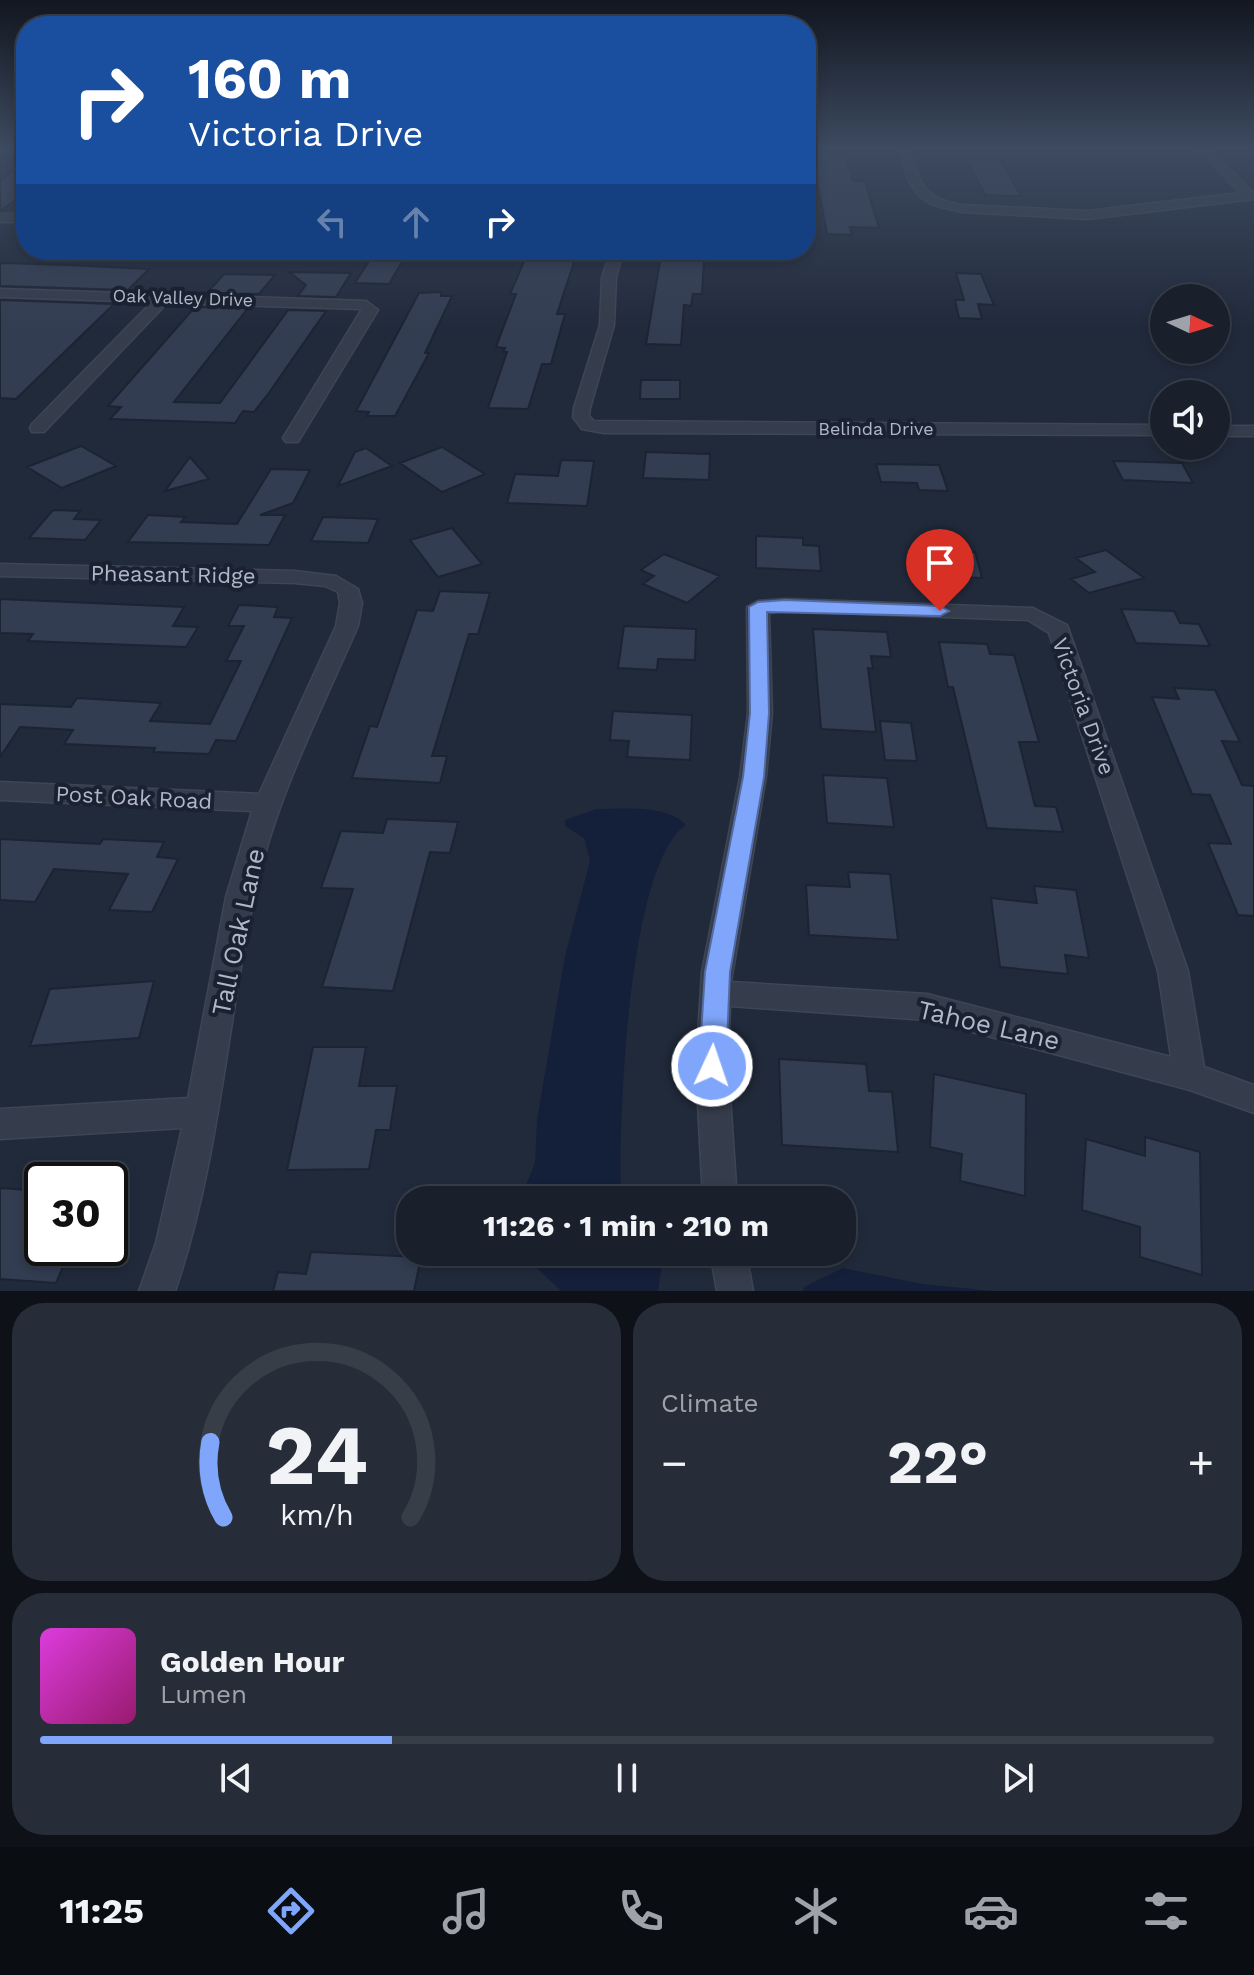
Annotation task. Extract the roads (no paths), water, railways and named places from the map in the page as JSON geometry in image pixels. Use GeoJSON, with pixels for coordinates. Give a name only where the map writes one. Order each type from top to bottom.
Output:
{"type":"FeatureCollection","features":[{"type":"Feature","properties":{"kind":"street"},"geometry":{"type":"LineString","coordinates":[[986,210],[1070,214],[1130,210]]}},
{"type":"Feature","properties":{"kind":"street","name":"Belinda Drive"},"geometry":{"type":"LineString","coordinates":[[614,260],[609,278],[607,325],[582,408],[581,417],[588,425],[604,428],[1150,430]]}},
{"type":"Feature","properties":{"kind":"street","name":"Oak Valley Drive"},"geometry":{"type":"LineString","coordinates":[[0,293],[366,305],[371,310],[292,438]]}},
{"type":"Feature","properties":{"kind":"street"},"geometry":{"type":"LineString","coordinates":[[38,428],[165,297]]}},
{"type":"Feature","properties":{"kind":"street"},"geometry":{"type":"LineString","coordinates":[[1230,431],[1254,431]]}},
{"type":"Feature","properties":{"kind":"street","name":"Pheasant Ridge"},"geometry":{"type":"LineString","coordinates":[[0,570],[295,577],[329,580],[344,586]]}},
{"type":"Feature","properties":{"kind":"street","name":"Tall Oak Lane"},"geometry":{"type":"LineString","coordinates":[[157,1291],[174,1243],[202,1112],[240,897],[267,803],[347,626],[351,603],[344,586]]}},
{"type":"Feature","properties":{"kind":"street","name":"Victoria Drive"},"geometry":{"type":"LineString","coordinates":[[717,993],[717,972],[753,777],[760,713],[758,607],[785,605],[1033,614],[1059,630],[1173,971],[1190,1076]]}},
{"type":"Feature","properties":{"kind":"street","name":"Post Oak Road"},"geometry":{"type":"LineString","coordinates":[[0,791],[267,803]]}},
{"type":"Feature","properties":{"kind":"street"},"geometry":{"type":"LineString","coordinates":[[717,993],[712,1066],[719,1186]]}},
{"type":"Feature","properties":{"kind":"street","name":"Tahoe Lane"},"geometry":{"type":"LineString","coordinates":[[717,993],[927,1007],[1190,1076],[1254,1099]]}},
{"type":"Feature","properties":{"kind":"street"},"geometry":{"type":"LineString","coordinates":[[0,1124],[202,1112]]}},
{"type":"Feature","properties":{"kind":"street"},"geometry":{"type":"LineString","coordinates":[[731,1266],[735,1291]]}},
{"type":"Feature","properties":{"kind":"water"},"geometry":{"type":"Polygon","coordinates":[[[596,809],[632,809],[668,814],[686,825],[666,849],[651,890],[639,942],[625,1061],[621,1186],[526,1186],[535,1163],[537,1120],[565,956],[590,861],[584,838],[565,826],[565,820],[596,809]]]}},
{"type":"Feature","properties":{"kind":"water"},"geometry":{"type":"Polygon","coordinates":[[[535,1266],[662,1266],[658,1291],[561,1291],[535,1266]]]}},
{"type":"Feature","properties":{"kind":"water"},"geometry":{"type":"Polygon","coordinates":[[[843,1268],[923,1284],[993,1291],[803,1291],[804,1287],[843,1268]]]}}]}
